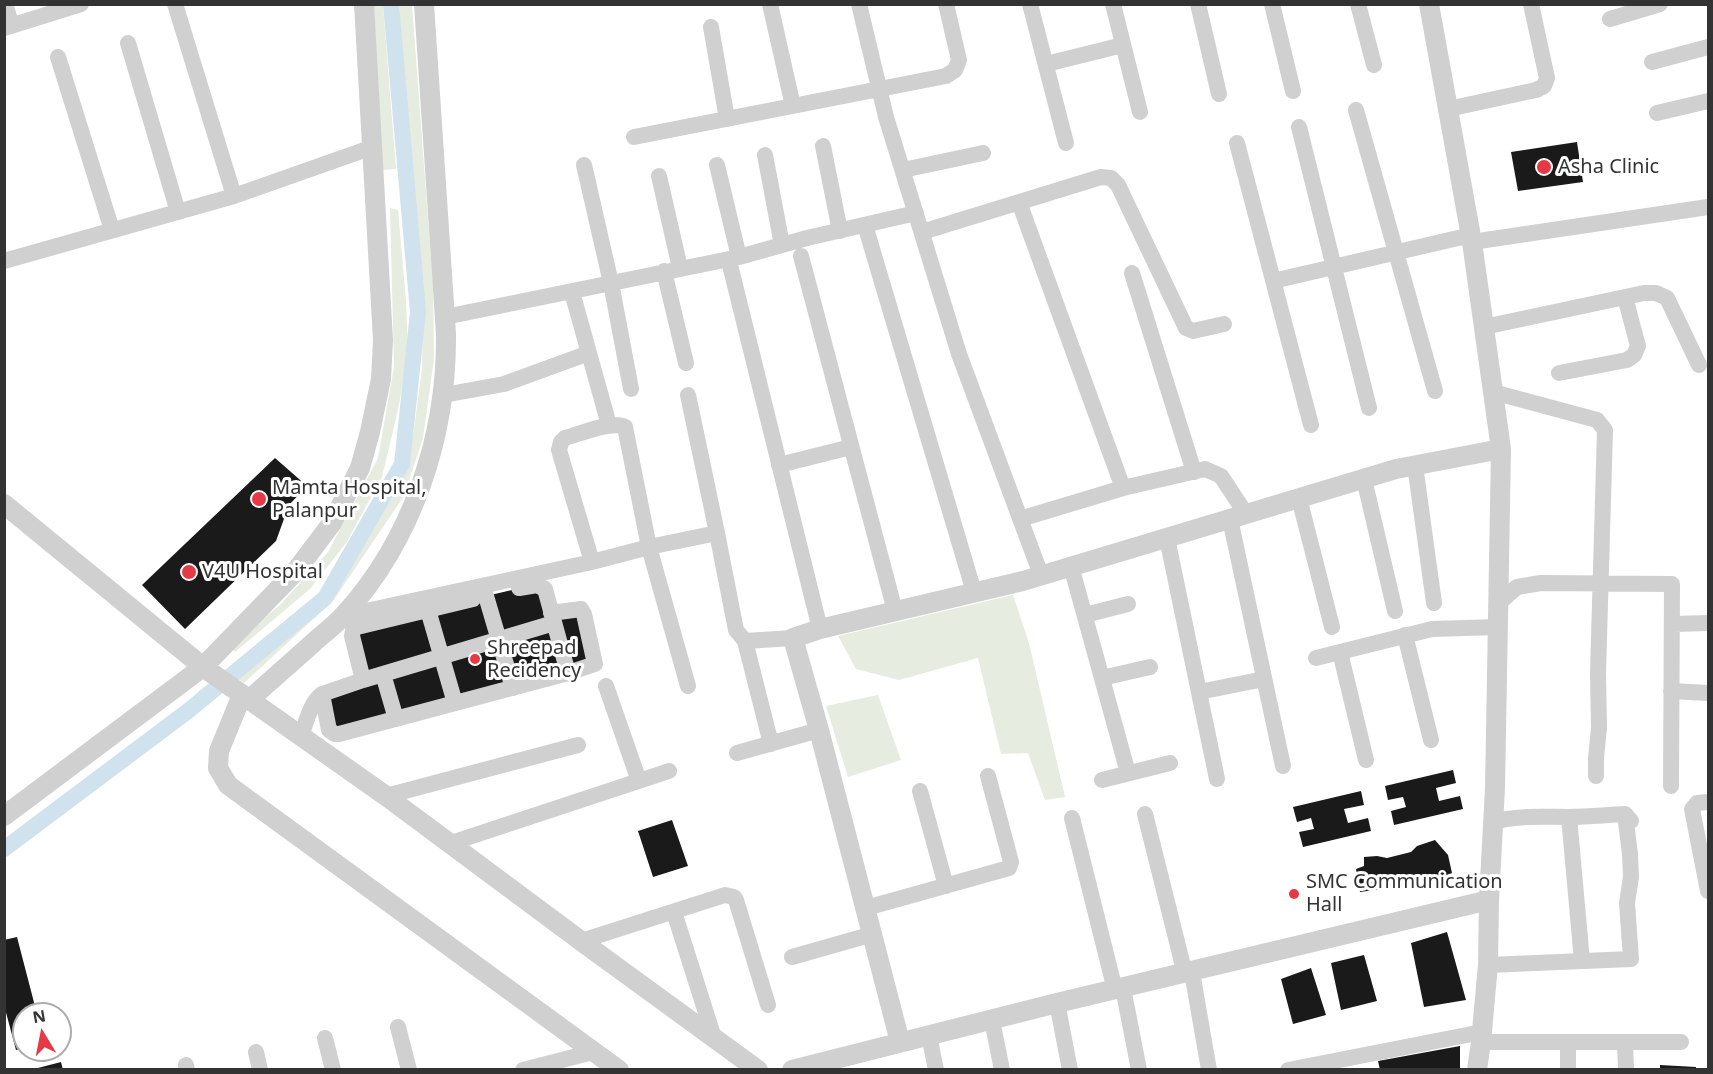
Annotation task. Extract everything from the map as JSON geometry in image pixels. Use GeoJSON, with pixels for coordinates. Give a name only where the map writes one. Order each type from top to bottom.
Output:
{"type":"FeatureCollection","features":[{"type":"Feature","properties":{"kind":"street"},"geometry":{"type":"LineString","coordinates":[[5,4],[8,27],[76,5]]}},
{"type":"Feature","properties":{"kind":"street"},"geometry":{"type":"LineString","coordinates":[[175,4],[234,196]]}},
{"type":"Feature","properties":{"kind":"street"},"geometry":{"type":"LineString","coordinates":[[4,816],[208,670],[303,563],[332,523],[360,468],[381,379],[383,340],[364,4]]}},
{"type":"Feature","properties":{"kind":"street"},"geometry":{"type":"LineString","coordinates":[[424,4],[447,370],[433,452],[419,493],[385,560],[344,616],[240,694],[219,751],[218,768],[228,785],[619,1070]]}},
{"type":"Feature","properties":{"kind":"street"},"geometry":{"type":"LineString","coordinates":[[771,4],[793,106]]}},
{"type":"Feature","properties":{"kind":"street"},"geometry":{"type":"LineString","coordinates":[[859,4],[879,90],[959,354],[1041,575]]}},
{"type":"Feature","properties":{"kind":"street"},"geometry":{"type":"LineString","coordinates":[[634,137],[946,76],[955,70],[959,60],[946,4]]}},
{"type":"Feature","properties":{"kind":"street"},"geometry":{"type":"LineString","coordinates":[[1030,4],[1066,143]]}},
{"type":"Feature","properties":{"kind":"street"},"geometry":{"type":"LineString","coordinates":[[1113,4],[1140,112]]}},
{"type":"Feature","properties":{"kind":"street"},"geometry":{"type":"LineString","coordinates":[[1198,4],[1219,94]]}},
{"type":"Feature","properties":{"kind":"street"},"geometry":{"type":"LineString","coordinates":[[1272,4],[1293,91]]}},
{"type":"Feature","properties":{"kind":"street"},"geometry":{"type":"LineString","coordinates":[[1358,4],[1374,65]]}},
{"type":"Feature","properties":{"kind":"street"},"geometry":{"type":"LineString","coordinates":[[1429,4],[1472,239],[1501,449],[1488,965],[1477,1070]]}},
{"type":"Feature","properties":{"kind":"street"},"geometry":{"type":"LineString","coordinates":[[1448,109],[1536,90],[1544,86],[1547,78],[1531,4]]}},
{"type":"Feature","properties":{"kind":"street"},"geometry":{"type":"LineString","coordinates":[[1610,19],[1660,4]]}},
{"type":"Feature","properties":{"kind":"street"},"geometry":{"type":"LineString","coordinates":[[711,27],[727,119]]}},
{"type":"Feature","properties":{"kind":"street"},"geometry":{"type":"LineString","coordinates":[[128,43],[178,212]]}},
{"type":"Feature","properties":{"kind":"street"},"geometry":{"type":"LineString","coordinates":[[1046,64],[1123,45]]}},
{"type":"Feature","properties":{"kind":"street"},"geometry":{"type":"LineString","coordinates":[[1652,62],[1708,47]]}},
{"type":"Feature","properties":{"kind":"street"},"geometry":{"type":"LineString","coordinates":[[58,57],[112,230]]}},
{"type":"Feature","properties":{"kind":"street"},"geometry":{"type":"LineString","coordinates":[[1658,113],[1708,101]]}},
{"type":"Feature","properties":{"kind":"street"},"geometry":{"type":"LineString","coordinates":[[1356,110],[1435,391]]}},
{"type":"Feature","properties":{"kind":"street"},"geometry":{"type":"LineString","coordinates":[[1299,127],[1369,408]]}},
{"type":"Feature","properties":{"kind":"street"},"geometry":{"type":"LineString","coordinates":[[1237,143],[1311,425]]}},
{"type":"Feature","properties":{"kind":"street"},"geometry":{"type":"LineString","coordinates":[[823,146],[840,231]]}},
{"type":"Feature","properties":{"kind":"street"},"geometry":{"type":"LineString","coordinates":[[4,261],[234,196],[373,147]]}},
{"type":"Feature","properties":{"kind":"street"},"geometry":{"type":"LineString","coordinates":[[903,170],[983,153]]}},
{"type":"Feature","properties":{"kind":"street"},"geometry":{"type":"LineString","coordinates":[[765,155],[782,245]]}},
{"type":"Feature","properties":{"kind":"street"},"geometry":{"type":"LineString","coordinates":[[584,165],[611,283],[631,389]]}},
{"type":"Feature","properties":{"kind":"street"},"geometry":{"type":"LineString","coordinates":[[717,165],[734,261],[779,465],[820,629]]}},
{"type":"Feature","properties":{"kind":"street"},"geometry":{"type":"LineString","coordinates":[[659,176],[680,268]]}},
{"type":"Feature","properties":{"kind":"street"},"geometry":{"type":"LineString","coordinates":[[922,232],[1101,177],[1111,178],[1118,185],[1183,324],[1193,331],[1224,324]]}},
{"type":"Feature","properties":{"kind":"street"},"geometry":{"type":"LineString","coordinates":[[1019,202],[1123,488]]}},
{"type":"Feature","properties":{"kind":"street"},"geometry":{"type":"LineString","coordinates":[[1273,281],[1396,252],[1472,239],[1708,207]]}},
{"type":"Feature","properties":{"kind":"street"},"geometry":{"type":"LineString","coordinates":[[445,316],[572,292],[664,271],[734,261],[782,245],[916,213]]}},
{"type":"Feature","properties":{"kind":"street"},"geometry":{"type":"LineString","coordinates":[[865,225],[974,592]]}},
{"type":"Feature","properties":{"kind":"street"},"geometry":{"type":"LineString","coordinates":[[801,256],[895,611]]}},
{"type":"Feature","properties":{"kind":"street"},"geometry":{"type":"LineString","coordinates":[[664,271],[686,363]]}},
{"type":"Feature","properties":{"kind":"street"},"geometry":{"type":"LineString","coordinates":[[1132,273],[1194,472]]}},
{"type":"Feature","properties":{"kind":"street"},"geometry":{"type":"LineString","coordinates":[[572,292],[609,425]]}},
{"type":"Feature","properties":{"kind":"street"},"geometry":{"type":"LineString","coordinates":[[1484,327],[1644,293],[1656,293],[1667,298],[1699,365]]}},
{"type":"Feature","properties":{"kind":"street"},"geometry":{"type":"LineString","coordinates":[[1559,373],[1627,360],[1634,355],[1638,346],[1625,297]]}},
{"type":"Feature","properties":{"kind":"street"},"geometry":{"type":"LineString","coordinates":[[444,395],[504,384],[589,353]]}},
{"type":"Feature","properties":{"kind":"street"},"geometry":{"type":"LineString","coordinates":[[1493,392],[1597,420],[1605,430],[1596,776]]}},
{"type":"Feature","properties":{"kind":"street"},"geometry":{"type":"LineString","coordinates":[[688,395],[736,630],[745,641],[771,744]]}},
{"type":"Feature","properties":{"kind":"street"},"geometry":{"type":"LineString","coordinates":[[592,562],[559,450],[565,438],[620,424],[625,427],[649,547],[688,686]]}},
{"type":"Feature","properties":{"kind":"street"},"geometry":{"type":"LineString","coordinates":[[779,465],[851,447]]}},
{"type":"Feature","properties":{"kind":"street"},"geometry":{"type":"LineString","coordinates":[[745,641],[793,638],[820,629],[1041,575],[1364,478],[1415,465],[1501,449]]}},
{"type":"Feature","properties":{"kind":"street"},"geometry":{"type":"LineString","coordinates":[[1415,465],[1434,603]]}},
{"type":"Feature","properties":{"kind":"street"},"geometry":{"type":"LineString","coordinates":[[1020,519],[1123,488],[1205,469],[1221,476],[1238,516],[1264,679],[1283,766]]}},
{"type":"Feature","properties":{"kind":"street"},"geometry":{"type":"LineString","coordinates":[[1364,478],[1395,611]]}},
{"type":"Feature","properties":{"kind":"street"},"geometry":{"type":"LineString","coordinates":[[1299,498],[1332,627]]}},
{"type":"Feature","properties":{"kind":"street"},"geometry":{"type":"LineString","coordinates":[[4,504],[208,670],[451,843],[758,1070]]}},
{"type":"Feature","properties":{"kind":"street"},"geometry":{"type":"LineString","coordinates":[[344,616],[717,533]]}},
{"type":"Feature","properties":{"kind":"street"},"geometry":{"type":"LineString","coordinates":[[1167,538],[1217,779]]}},
{"type":"Feature","properties":{"kind":"street"},"geometry":{"type":"LineString","coordinates":[[1071,566],[1128,773]]}},
{"type":"Feature","properties":{"kind":"street"},"geometry":{"type":"LineString","coordinates":[[1498,603],[1517,586],[1541,583],[1672,584],[1671,786]]}},
{"type":"Feature","properties":{"kind":"street"},"geometry":{"type":"LineString","coordinates":[[363,680],[352,636],[353,630],[357,627],[537,585],[545,589],[568,673]]}},
{"type":"Feature","properties":{"kind":"street"},"geometry":{"type":"LineString","coordinates":[[486,596],[513,688]]}},
{"type":"Feature","properties":{"kind":"street"},"geometry":{"type":"LineString","coordinates":[[1084,615],[1128,604]]}},
{"type":"Feature","properties":{"kind":"street"},"geometry":{"type":"LineString","coordinates":[[301,737],[313,704],[322,694],[499,640],[576,609],[581,609],[584,614],[595,664],[455,704],[335,734],[329,730],[322,694]]}},
{"type":"Feature","properties":{"kind":"street"},"geometry":{"type":"LineString","coordinates":[[428,610],[455,704]]}},
{"type":"Feature","properties":{"kind":"street"},"geometry":{"type":"LineString","coordinates":[[1673,624],[1708,623]]}},
{"type":"Feature","properties":{"kind":"street"},"geometry":{"type":"LineString","coordinates":[[1316,658],[1438,628],[1497,627]]}},
{"type":"Feature","properties":{"kind":"street"},"geometry":{"type":"LineString","coordinates":[[1405,635],[1431,740]]}},
{"type":"Feature","properties":{"kind":"street"},"geometry":{"type":"LineString","coordinates":[[793,638],[900,1042]]}},
{"type":"Feature","properties":{"kind":"street"},"geometry":{"type":"LineString","coordinates":[[1340,652],[1366,760]]}},
{"type":"Feature","properties":{"kind":"street"},"geometry":{"type":"LineString","coordinates":[[1102,678],[1150,667]]}},
{"type":"Feature","properties":{"kind":"street"},"geometry":{"type":"LineString","coordinates":[[383,674],[396,719]]}},
{"type":"Feature","properties":{"kind":"street"},"geometry":{"type":"LineString","coordinates":[[1199,692],[1264,679]]}},
{"type":"Feature","properties":{"kind":"street"},"geometry":{"type":"LineString","coordinates":[[606,686],[639,781]]}},
{"type":"Feature","properties":{"kind":"street"},"geometry":{"type":"LineString","coordinates":[[1671,692],[1708,693]]}},
{"type":"Feature","properties":{"kind":"street"},"geometry":{"type":"LineString","coordinates":[[737,753],[819,730]]}},
{"type":"Feature","properties":{"kind":"street"},"geometry":{"type":"LineString","coordinates":[[386,796],[578,745]]}},
{"type":"Feature","properties":{"kind":"street"},"geometry":{"type":"LineString","coordinates":[[1102,780],[1170,763]]}},
{"type":"Feature","properties":{"kind":"street"},"geometry":{"type":"LineString","coordinates":[[451,843],[669,771]]}},
{"type":"Feature","properties":{"kind":"street"},"geometry":{"type":"LineString","coordinates":[[866,908],[1009,868],[1011,861],[988,776]]}},
{"type":"Feature","properties":{"kind":"street"},"geometry":{"type":"LineString","coordinates":[[920,791],[946,886]]}},
{"type":"Feature","properties":{"kind":"street"},"geometry":{"type":"LineString","coordinates":[[1708,802],[1697,803],[1692,809],[1708,891]]}},
{"type":"Feature","properties":{"kind":"street"},"geometry":{"type":"LineString","coordinates":[[1145,814],[1189,973],[1209,1070]]}},
{"type":"Feature","properties":{"kind":"street"},"geometry":{"type":"LineString","coordinates":[[1493,822],[1532,816],[1625,814]]}},
{"type":"Feature","properties":{"kind":"street"},"geometry":{"type":"LineString","coordinates":[[1625,814],[1639,832]]}},
{"type":"Feature","properties":{"kind":"street"},"geometry":{"type":"LineString","coordinates":[[1488,965],[1631,959],[1627,903],[1631,877],[1625,814]]}},
{"type":"Feature","properties":{"kind":"street"},"geometry":{"type":"LineString","coordinates":[[1569,817],[1582,961]]}},
{"type":"Feature","properties":{"kind":"street"},"geometry":{"type":"LineString","coordinates":[[1072,818],[1139,1070]]}},
{"type":"Feature","properties":{"kind":"street"},"geometry":{"type":"LineString","coordinates":[[581,941],[725,895],[734,897],[768,1005]]}},
{"type":"Feature","properties":{"kind":"street"},"geometry":{"type":"LineString","coordinates":[[792,1070],[1057,1003],[1489,900]]}},
{"type":"Feature","properties":{"kind":"street"},"geometry":{"type":"LineString","coordinates":[[674,912],[714,1038]]}},
{"type":"Feature","properties":{"kind":"street"},"geometry":{"type":"LineString","coordinates":[[792,957],[873,934]]}},
{"type":"Feature","properties":{"kind":"street"},"geometry":{"type":"LineString","coordinates":[[1057,1003],[1070,1070]]}},
{"type":"Feature","properties":{"kind":"street"},"geometry":{"type":"LineString","coordinates":[[992,1020],[1002,1070]]}},
{"type":"Feature","properties":{"kind":"street"},"geometry":{"type":"LineString","coordinates":[[398,1026],[409,1070]]}},
{"type":"Feature","properties":{"kind":"street"},"geometry":{"type":"LineString","coordinates":[[929,1035],[936,1070]]}},
{"type":"Feature","properties":{"kind":"street"},"geometry":{"type":"LineString","coordinates":[[1293,1069],[1370,1062],[1482,1037],[1568,1042],[1681,1042]]}},
{"type":"Feature","properties":{"kind":"street"},"geometry":{"type":"LineString","coordinates":[[325,1038],[333,1070]]}},
{"type":"Feature","properties":{"kind":"street"},"geometry":{"type":"LineString","coordinates":[[1568,1042],[1568,1070]]}},
{"type":"Feature","properties":{"kind":"street"},"geometry":{"type":"LineString","coordinates":[[1625,1042],[1626,1070]]}},
{"type":"Feature","properties":{"kind":"street"},"geometry":{"type":"LineString","coordinates":[[256,1052],[260,1070]]}},
{"type":"Feature","properties":{"kind":"street"},"geometry":{"type":"LineString","coordinates":[[523,1070],[593,1052]]}},
{"type":"Feature","properties":{"kind":"shaded area"},"geometry":{"type":"Polygon","coordinates":[[[372,5],[383,5],[396,169],[383,170],[372,5]]]}},
{"type":"Feature","properties":{"kind":"shaded area"},"geometry":{"type":"Polygon","coordinates":[[[399,5],[412,5],[433,286],[434,359],[423,438],[404,496],[333,601],[244,683],[238,679],[330,597],[403,473],[413,436],[422,369],[423,312],[399,5]]]}},
{"type":"Feature","properties":{"kind":"shaded area"},"geometry":{"type":"Polygon","coordinates":[[[390,208],[398,210],[408,352],[398,410],[382,477],[346,543],[310,589],[235,652],[230,646],[281,604],[328,552],[378,458],[394,367],[390,208]]]}},
{"type":"Feature","properties":{"kind":"shaded area"},"geometry":{"type":"Polygon","coordinates":[[[1013,595],[1029,643],[1065,797],[1045,800],[1028,753],[1001,754],[978,658],[899,680],[856,669],[838,636],[1013,595]]]}},
{"type":"Feature","properties":{"kind":"shaded area"},"geometry":{"type":"Polygon","coordinates":[[[878,695],[901,760],[848,777],[826,706],[878,695]]]}},
{"type":"Feature","properties":{"kind":"building"},"geometry":{"type":"Polygon","coordinates":[[[1577,142],[1583,182],[1518,191],[1511,152],[1577,142]]]}},
{"type":"Feature","properties":{"kind":"building"},"geometry":{"type":"Polygon","coordinates":[[[275,458],[307,486],[289,505],[276,541],[185,629],[142,585],[275,458]]]}},
{"type":"Feature","properties":{"kind":"building","name":"Shreepad Recidency"},"geometry":{"type":"Polygon","coordinates":[[[533,585],[551,613],[576,608],[591,666],[332,736],[322,694],[363,680],[351,628],[533,585]]]}},
{"type":"Feature","properties":{"kind":"building"},"geometry":{"type":"Polygon","coordinates":[[[1453,770],[1456,783],[1436,788],[1439,801],[1460,796],[1463,809],[1394,825],[1391,811],[1406,807],[1403,797],[1388,800],[1385,786],[1453,770]]]}},
{"type":"Feature","properties":{"kind":"building"},"geometry":{"type":"Polygon","coordinates":[[[1361,791],[1364,805],[1344,809],[1348,823],[1368,818],[1371,831],[1303,847],[1299,832],[1314,829],[1311,818],[1297,822],[1293,807],[1361,791]]]}},
{"type":"Feature","properties":{"kind":"building"},"geometry":{"type":"Polygon","coordinates":[[[672,820],[688,866],[653,877],[638,831],[672,820]]]}},
{"type":"Feature","properties":{"kind":"building"},"geometry":{"type":"Polygon","coordinates":[[[1435,840],[1448,855],[1452,873],[1434,880],[1421,876],[1394,881],[1388,888],[1360,892],[1356,869],[1364,866],[1364,857],[1387,858],[1411,852],[1417,846],[1435,840]]]}},
{"type":"Feature","properties":{"kind":"building"},"geometry":{"type":"Polygon","coordinates":[[[1447,932],[1466,1000],[1424,1007],[1411,943],[1447,932]]]}},
{"type":"Feature","properties":{"kind":"building"},"geometry":{"type":"Polygon","coordinates":[[[17,937],[34,1002],[12,1002],[12,1035],[4,1005],[4,940],[17,937]]]}},
{"type":"Feature","properties":{"kind":"building"},"geometry":{"type":"Polygon","coordinates":[[[1364,955],[1377,1001],[1341,1010],[1331,963],[1364,955]]]}},
{"type":"Feature","properties":{"kind":"building"},"geometry":{"type":"Polygon","coordinates":[[[1311,968],[1326,1015],[1293,1024],[1281,979],[1311,968]]]}},
{"type":"Feature","properties":{"kind":"building"},"geometry":{"type":"Polygon","coordinates":[[[1460,1046],[1460,1070],[1380,1070],[1378,1061],[1460,1046]]]}},
{"type":"Feature","properties":{"kind":"building"},"geometry":{"type":"Polygon","coordinates":[[[61,1062],[63,1070],[34,1070],[61,1062]]]}},
{"type":"Feature","properties":{"kind":"building"},"geometry":{"type":"Polygon","coordinates":[[[1660,1065],[1696,1067],[1696,1070],[1660,1070],[1660,1065]]]}},
{"type":"Feature","properties":{"kind":"waterway"},"geometry":{"type":"LineString","coordinates":[[4,849],[188,711],[325,598],[402,464],[418,312],[391,4]]}},
{"type":"Feature","properties":{"kind":"place","name":"Asha Clinic"},"geometry":{"type":"Point","coordinates":[1544,167]}},
{"type":"Feature","properties":{"kind":"place","name":"Mamta Hospital, Palanpur"},"geometry":{"type":"Point","coordinates":[259,499]}},
{"type":"Feature","properties":{"kind":"place","name":"V4U Hospital"},"geometry":{"type":"Point","coordinates":[189,572]}},
{"type":"Feature","properties":{"kind":"place","name":"Shreepad Recidency"},"geometry":{"type":"Point","coordinates":[475,659]}},
{"type":"Feature","properties":{"kind":"place","name":"SMC Communication Hall"},"geometry":{"type":"Point","coordinates":[1294,894]}}]}
